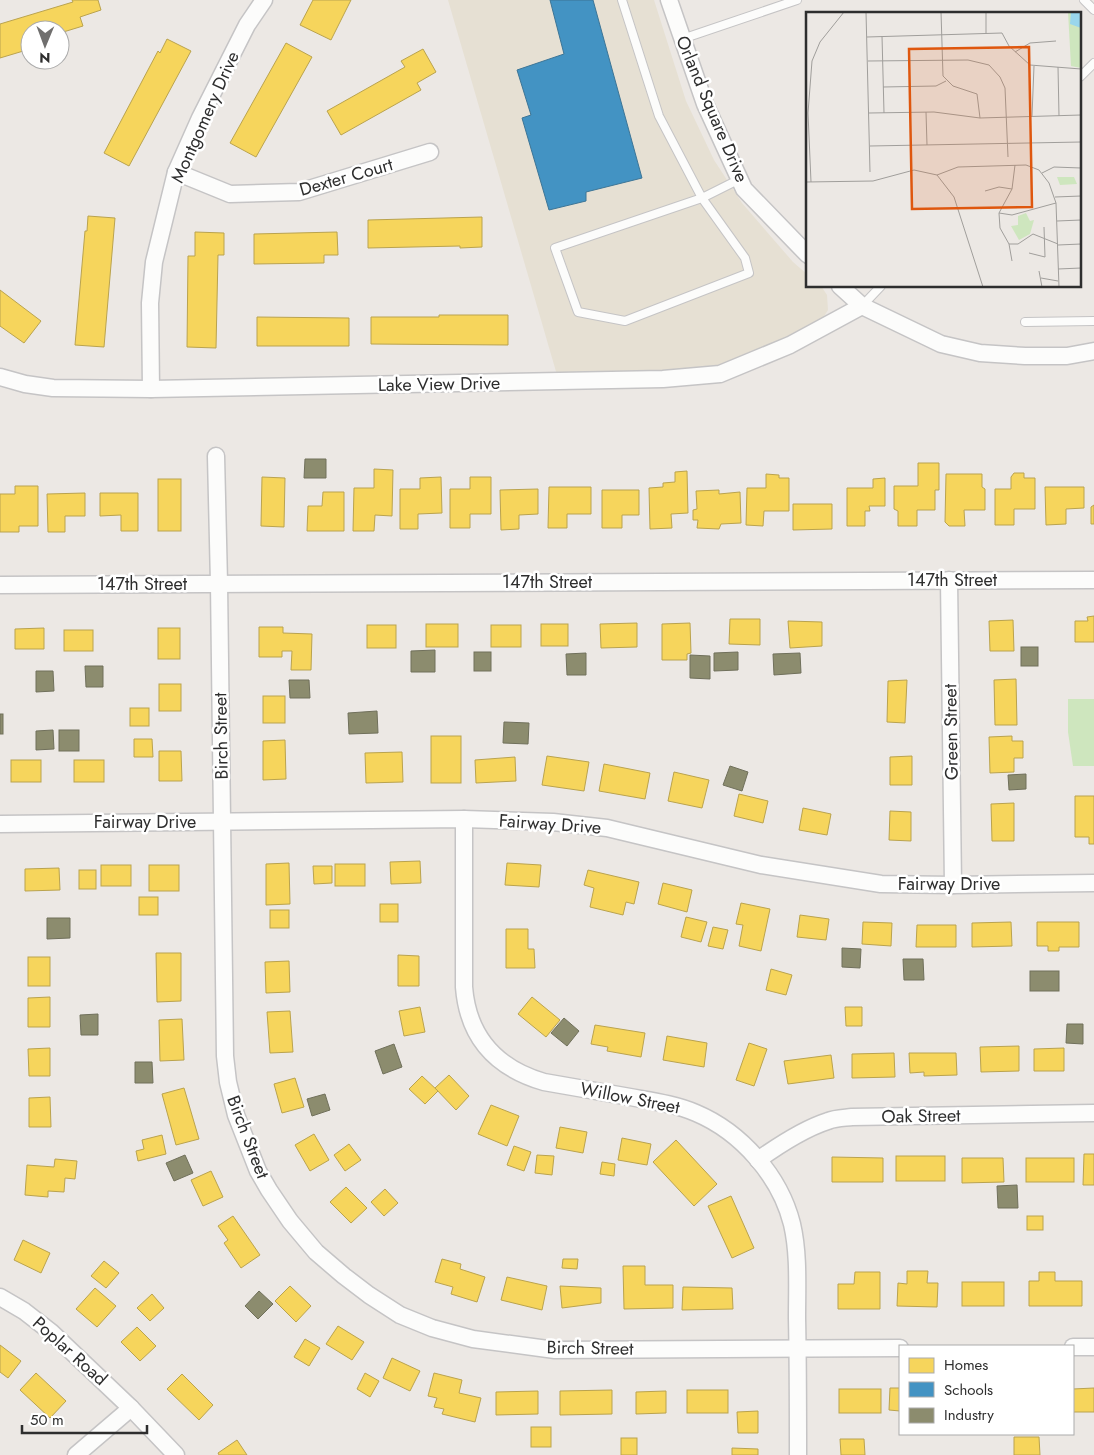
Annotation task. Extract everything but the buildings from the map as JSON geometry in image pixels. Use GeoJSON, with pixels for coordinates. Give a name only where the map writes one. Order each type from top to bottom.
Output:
{"type":"FeatureCollection","features":[{"type":"Feature","properties":{"kind":"street","name":"Montgomery Drive"},"geometry":{"type":"LineString","coordinates":[[151,389],[150,303],[154,262],[176,172],[200,118],[247,25],[264,0]]}},
{"type":"Feature","properties":{"kind":"street","name":"Orland Square Drive"},"geometry":{"type":"LineString","coordinates":[[668,0],[705,104],[744,189],[806,253]]}},
{"type":"Feature","properties":{"kind":"street","name":"Dexter Court"},"geometry":{"type":"LineString","coordinates":[[176,172],[230,194],[299,192],[430,152]]}},
{"type":"Feature","properties":{"kind":"street"},"geometry":{"type":"LineString","coordinates":[[842,288],[862,306],[941,344],[980,353],[1025,356],[1067,356],[1094,350]]}},
{"type":"Feature","properties":{"kind":"street","name":"Lake View Drive"},"geometry":{"type":"LineString","coordinates":[[0,377],[25,384],[53,388],[151,389],[663,380],[720,374],[790,345],[862,306]]}},
{"type":"Feature","properties":{"kind":"street","name":"Birch Street"},"geometry":{"type":"LineString","coordinates":[[216,456],[225,1056],[228,1082],[236,1115],[258,1171],[290,1222],[316,1252],[344,1276],[400,1315],[432,1328],[473,1339],[555,1350],[899,1348]]}},
{"type":"Feature","properties":{"kind":"street","name":"Green Street"},"geometry":{"type":"LineString","coordinates":[[949,580],[953,885]]}},
{"type":"Feature","properties":{"kind":"street","name":"147th Street"},"geometry":{"type":"LineString","coordinates":[[0,585],[1094,580]]}},
{"type":"Feature","properties":{"kind":"street","name":"Fairway Drive"},"geometry":{"type":"LineString","coordinates":[[0,824],[464,819],[553,822],[607,828],[761,865],[881,884],[1094,883]]}},
{"type":"Feature","properties":{"kind":"street","name":"Willow Street"},"geometry":{"type":"LineString","coordinates":[[464,819],[465,1003],[470,1020],[480,1040],[496,1058],[528,1077],[544,1082],[674,1105],[697,1113],[721,1126],[758,1160],[769,1174],[786,1204],[796,1250],[798,1455]]}},
{"type":"Feature","properties":{"kind":"street","name":"Oak Street"},"geometry":{"type":"LineString","coordinates":[[758,1160],[774,1148],[808,1129],[829,1120],[852,1117],[1094,1114]]}},
{"type":"Feature","properties":{"kind":"street","name":"Poplar Road"},"geometry":{"type":"LineString","coordinates":[[0,1297],[24,1311],[50,1332],[131,1408],[176,1455]]}},
{"type":"Feature","properties":{"kind":"street"},"geometry":{"type":"LineString","coordinates":[[1074,1347],[1094,1347]]}},
{"type":"Feature","properties":{"kind":"street"},"geometry":{"type":"LineString","coordinates":[[76,1455],[131,1408]]}},
{"type":"Feature","properties":{"kind":"lane"},"geometry":{"type":"LineString","coordinates":[[622,0],[659,116],[702,198],[745,258],[749,272],[624,321],[578,312],[555,248],[702,198],[740,180]]}},
{"type":"Feature","properties":{"kind":"lane"},"geometry":{"type":"LineString","coordinates":[[682,39],[797,0]]}},
{"type":"Feature","properties":{"kind":"lane"},"geometry":{"type":"LineString","coordinates":[[1084,0],[1094,10]]}},
{"type":"Feature","properties":{"kind":"lane"},"geometry":{"type":"LineString","coordinates":[[1082,75],[1094,63]]}},
{"type":"Feature","properties":{"kind":"lane"},"geometry":{"type":"LineString","coordinates":[[862,306],[879,288]]}},
{"type":"Feature","properties":{"kind":"lane"},"geometry":{"type":"LineString","coordinates":[[1025,322],[1094,321]]}},
{"type":"Feature","properties":{"kind":"shaded area"},"geometry":{"type":"Polygon","coordinates":[[[448,0],[654,0],[686,101],[714,160],[742,203],[793,262],[806,273],[806,288],[822,288],[827,295],[828,310],[823,318],[808,330],[739,363],[693,372],[557,375],[448,0]]]}},
{"type":"Feature","properties":{"kind":"green space"},"geometry":{"type":"Polygon","coordinates":[[[1068,699],[1094,699],[1094,766],[1073,766],[1068,732],[1068,699]]]}}]}
